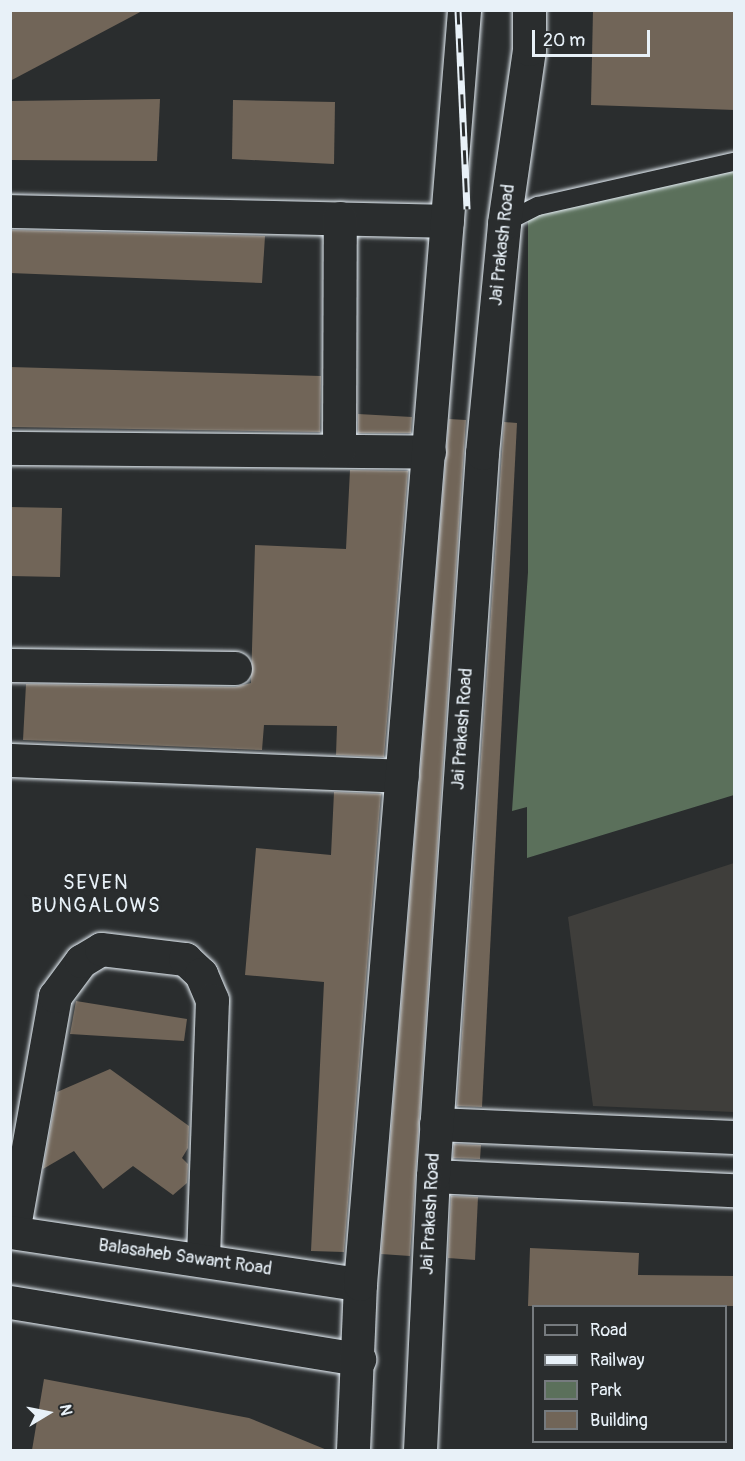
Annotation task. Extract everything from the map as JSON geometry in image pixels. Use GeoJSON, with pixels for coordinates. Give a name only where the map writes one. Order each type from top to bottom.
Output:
{"type":"FeatureCollection","features":[{"type":"Feature","properties":{"kind":"main road"},"geometry":{"type":"LineString","coordinates":[[353,1450],[359,1359],[360,1284],[464,10]]}},
{"type":"Feature","properties":{"kind":"main road","name":"Jai Prakash Road"},"geometry":{"type":"LineString","coordinates":[[420,1450],[436,1124],[482,453],[504,223],[530,49],[529,10]]}},
{"type":"Feature","properties":{"kind":"main road"},"geometry":{"type":"LineString","coordinates":[[10,211],[447,221]]}},
{"type":"Feature","properties":{"kind":"main road"},"geometry":{"type":"LineString","coordinates":[[339,450],[340,218]]}},
{"type":"Feature","properties":{"kind":"main road"},"geometry":{"type":"LineString","coordinates":[[10,448],[429,452]]}},
{"type":"Feature","properties":{"kind":"main road"},"geometry":{"type":"LineString","coordinates":[[10,665],[236,668]]}},
{"type":"Feature","properties":{"kind":"main road"},"geometry":{"type":"LineString","coordinates":[[10,760],[402,776]]}},
{"type":"Feature","properties":{"kind":"main road"},"geometry":{"type":"LineString","coordinates":[[12,1232],[55,996],[81,961],[100,949],[184,959],[201,974],[212,1000],[203,1260]]}},
{"type":"Feature","properties":{"kind":"main road"},"geometry":{"type":"LineString","coordinates":[[436,1124],[513,1130],[735,1137]]}},
{"type":"Feature","properties":{"kind":"main road"},"geometry":{"type":"LineString","coordinates":[[511,1179],[513,1130]]}},
{"type":"Feature","properties":{"kind":"main road"},"geometry":{"type":"LineString","coordinates":[[433,1176],[735,1190]]}},
{"type":"Feature","properties":{"kind":"main road","name":"Balasaheb Sawant Road"},"geometry":{"type":"LineString","coordinates":[[12,1232],[360,1284]]}},
{"type":"Feature","properties":{"kind":"main road"},"geometry":{"type":"LineString","coordinates":[[10,1302],[359,1359]]}},
{"type":"Feature","properties":{"kind":"lane"},"geometry":{"type":"LineString","coordinates":[[504,223],[538,206],[735,162]]}},
{"type":"Feature","properties":{"kind":"shaded area"},"geometry":{"type":"Polygon","coordinates":[[[734,863],[734,1112],[593,1106],[568,917],[734,863]]]}},
{"type":"Feature","properties":{"kind":"green space"},"geometry":{"type":"Polygon","coordinates":[[[734,171],[734,795],[527,858],[527,807],[512,811],[528,572],[528,214],[734,171]]]}},
{"type":"Feature","properties":{"kind":"building"},"geometry":{"type":"Polygon","coordinates":[[[10,10],[144,10],[10,81],[10,10]]]}},
{"type":"Feature","properties":{"kind":"building"},"geometry":{"type":"Polygon","coordinates":[[[593,10],[735,10],[735,110],[591,105],[593,10]]]}},
{"type":"Feature","properties":{"kind":"building"},"geometry":{"type":"Polygon","coordinates":[[[160,99],[157,161],[10,160],[10,101],[160,99]]]}},
{"type":"Feature","properties":{"kind":"building"},"geometry":{"type":"Polygon","coordinates":[[[233,100],[335,102],[334,164],[232,159],[233,100]]]}},
{"type":"Feature","properties":{"kind":"building"},"geometry":{"type":"Polygon","coordinates":[[[10,230],[265,236],[262,283],[10,273],[10,230]]]}},
{"type":"Feature","properties":{"kind":"building"},"geometry":{"type":"Polygon","coordinates":[[[10,367],[321,376],[320,432],[10,427],[10,367]]]}},
{"type":"Feature","properties":{"kind":"building"},"geometry":{"type":"Polygon","coordinates":[[[358,414],[412,417],[411,433],[358,433],[358,414]]]}},
{"type":"Feature","properties":{"kind":"building"},"geometry":{"type":"Polygon","coordinates":[[[449,419],[466,420],[410,1256],[381,1254],[449,419]]]}},
{"type":"Feature","properties":{"kind":"building"},"geometry":{"type":"Polygon","coordinates":[[[504,422],[517,423],[482,1107],[457,1106],[504,422]]]}},
{"type":"Feature","properties":{"kind":"building"},"geometry":{"type":"Polygon","coordinates":[[[350,470],[408,471],[384,757],[336,755],[337,726],[264,725],[262,750],[23,740],[26,684],[235,687],[251,683],[255,545],[346,549],[350,470]]]}},
{"type":"Feature","properties":{"kind":"building"},"geometry":{"type":"Polygon","coordinates":[[[10,507],[62,508],[60,577],[10,576],[10,507]]]}},
{"type":"Feature","properties":{"kind":"building"},"geometry":{"type":"Polygon","coordinates":[[[334,792],[381,794],[344,1252],[311,1251],[324,982],[245,975],[256,848],[331,855],[334,792]]]}},
{"type":"Feature","properties":{"kind":"building"},"geometry":{"type":"Polygon","coordinates":[[[76,1001],[187,1019],[184,1041],[70,1034],[76,1001]]]}},
{"type":"Feature","properties":{"kind":"building"},"geometry":{"type":"Polygon","coordinates":[[[110,1069],[189,1126],[188,1148],[182,1158],[188,1164],[187,1183],[173,1195],[133,1166],[103,1189],[74,1151],[43,1169],[57,1092],[110,1069]]]}},
{"type":"Feature","properties":{"kind":"building"},"geometry":{"type":"Polygon","coordinates":[[[454,1144],[481,1145],[480,1159],[453,1158],[454,1144]]]}},
{"type":"Feature","properties":{"kind":"building"},"geometry":{"type":"Polygon","coordinates":[[[451,1196],[478,1197],[475,1260],[448,1258],[451,1196]]]}},
{"type":"Feature","properties":{"kind":"building"},"geometry":{"type":"Polygon","coordinates":[[[530,1248],[639,1253],[638,1275],[735,1276],[735,1306],[528,1306],[530,1248]]]}},
{"type":"Feature","properties":{"kind":"building"},"geometry":{"type":"Polygon","coordinates":[[[44,1379],[249,1418],[327,1450],[32,1450],[44,1379]]]}},
{"type":"Feature","properties":{"kind":"railway"},"geometry":{"type":"LineString","coordinates":[[458,10],[467,209]]}},
{"type":"Feature","properties":{"kind":"district","name":"SEVEN BUNGALOWS"},"geometry":{"type":"Point","coordinates":[96,894]}}]}
